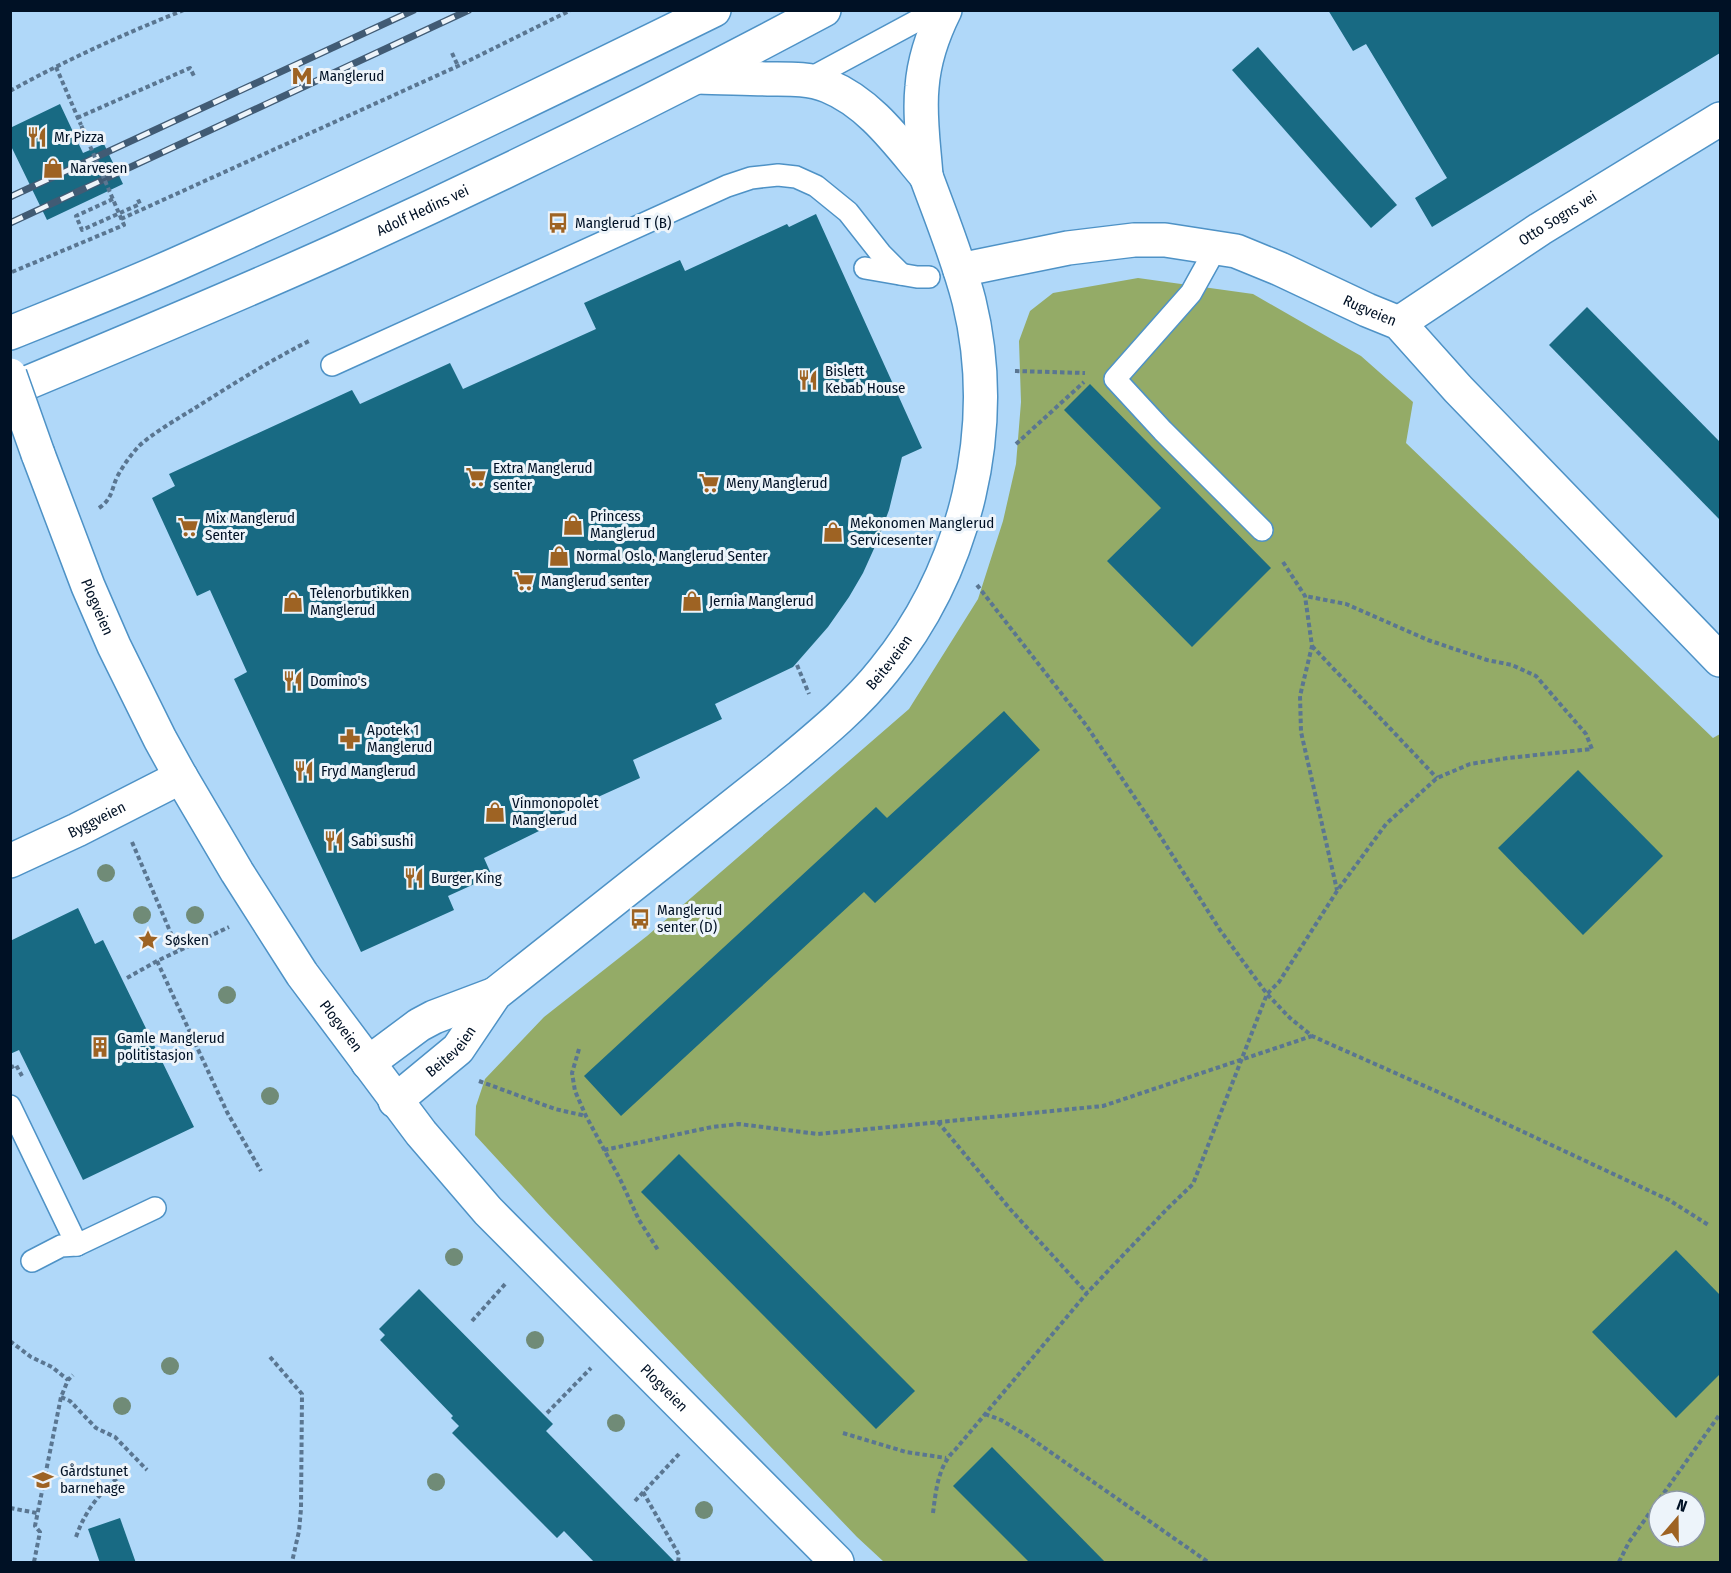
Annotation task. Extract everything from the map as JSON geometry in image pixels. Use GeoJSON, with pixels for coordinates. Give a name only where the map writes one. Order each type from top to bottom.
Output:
{"type":"FeatureCollection","features":[{"type":"Feature","properties":{"kind":"main road"},"geometry":{"type":"LineString","coordinates":[[10,333],[176,264],[312,203],[561,86],[714,10]]}},
{"type":"Feature","properties":{"kind":"main road","name":"Adolf Hedins vei"},"geometry":{"type":"LineString","coordinates":[[10,390],[191,315],[464,191],[824,10]]}},
{"type":"Feature","properties":{"kind":"main road"},"geometry":{"type":"LineString","coordinates":[[926,176],[921,109],[922,86],[935,31],[945,10]]}},
{"type":"Feature","properties":{"kind":"main road"},"geometry":{"type":"LineString","coordinates":[[694,77],[807,80],[827,86],[849,97],[867,110],[926,176]]}},
{"type":"Feature","properties":{"kind":"main road","name":"Otto Sogns vei"},"geometry":{"type":"LineString","coordinates":[[1399,323],[1540,229],[1720,119]]}},
{"type":"Feature","properties":{"kind":"main road","name":"Beiteveien"},"geometry":{"type":"LineString","coordinates":[[368,1063],[419,1025],[495,993],[819,735],[857,701],[905,643],[943,573],[958,531],[975,469],[981,405],[980,374],[969,303],[945,274],[926,176]]}},
{"type":"Feature","properties":{"kind":"main road","name":"Rugveien"},"geometry":{"type":"LineString","coordinates":[[945,274],[1068,248],[1134,240],[1165,240],[1236,251],[1399,323],[1458,389],[1720,660]]}},
{"type":"Feature","properties":{"kind":"main road","name":"Plogveien"},"geometry":{"type":"LineString","coordinates":[[10,375],[64,526],[114,646],[181,777],[237,872],[302,974],[395,1101],[445,1163],[488,1211],[821,1557]]}},
{"type":"Feature","properties":{"kind":"main road","name":"Byggveien"},"geometry":{"type":"LineString","coordinates":[[10,861],[181,777]]}},
{"type":"Feature","properties":{"kind":"main road","name":"Beiteveien"},"geometry":{"type":"LineString","coordinates":[[395,1101],[458,1049],[495,993]]}},
{"type":"Feature","properties":{"kind":"lane"},"geometry":{"type":"LineString","coordinates":[[807,80],[937,10]]}},
{"type":"Feature","properties":{"kind":"lane"},"geometry":{"type":"LineString","coordinates":[[332,365],[716,191],[751,178],[778,175],[796,177],[816,186],[848,212],[881,254],[901,274]]}},
{"type":"Feature","properties":{"kind":"lane"},"geometry":{"type":"LineString","coordinates":[[1216,248],[1191,293],[1115,379],[1163,431],[1262,530]]}},
{"type":"Feature","properties":{"kind":"lane"},"geometry":{"type":"LineString","coordinates":[[865,268],[917,277],[945,274]]}},
{"type":"Feature","properties":{"kind":"lane"},"geometry":{"type":"LineString","coordinates":[[10,1106],[77,1245]]}},
{"type":"Feature","properties":{"kind":"lane"},"geometry":{"type":"LineString","coordinates":[[32,1261],[61,1246],[77,1245],[155,1208]]}},
{"type":"Feature","properties":{"kind":"path"},"geometry":{"type":"LineString","coordinates":[[10,91],[124,34],[184,10]]}},
{"type":"Feature","properties":{"kind":"path"},"geometry":{"type":"LineString","coordinates":[[121,219],[458,66],[571,10]]}},
{"type":"Feature","properties":{"kind":"path"},"geometry":{"type":"LineString","coordinates":[[452,53],[458,66]]}},
{"type":"Feature","properties":{"kind":"path"},"geometry":{"type":"LineString","coordinates":[[12,272],[124,225],[56,67]]}},
{"type":"Feature","properties":{"kind":"path"},"geometry":{"type":"LineString","coordinates":[[77,118],[190,68],[194,76]]}},
{"type":"Feature","properties":{"kind":"path"},"geometry":{"type":"LineString","coordinates":[[113,200],[76,216],[82,230],[140,204],[137,198]]}},
{"type":"Feature","properties":{"kind":"path"},"geometry":{"type":"LineString","coordinates":[[64,526],[96,510],[108,501],[125,463],[140,445],[177,419],[319,335]]}},
{"type":"Feature","properties":{"kind":"path"},"geometry":{"type":"LineString","coordinates":[[1011,371],[1093,374],[1115,379]]}},
{"type":"Feature","properties":{"kind":"path"},"geometry":{"type":"LineString","coordinates":[[1008,451],[1093,374]]}},
{"type":"Feature","properties":{"kind":"path"},"geometry":{"type":"LineString","coordinates":[[1283,562],[1305,596],[1312,646],[1300,696],[1301,732],[1337,891]]}},
{"type":"Feature","properties":{"kind":"path"},"geometry":{"type":"LineString","coordinates":[[973,580],[1086,725],[1220,930],[1267,994],[1290,1018],[1312,1036],[1669,1200],[1710,1226]]}},
{"type":"Feature","properties":{"kind":"path"},"geometry":{"type":"LineString","coordinates":[[933,1513],[937,1484],[946,1458],[1087,1293],[1193,1184],[1267,994],[1279,982],[1337,891],[1386,824],[1437,778],[1470,765],[1508,758],[1592,749],[1586,734],[1536,676],[1512,665],[1487,660],[1428,640],[1346,604],[1305,596]]}},
{"type":"Feature","properties":{"kind":"path"},"geometry":{"type":"LineString","coordinates":[[1312,646],[1437,778]]}},
{"type":"Feature","properties":{"kind":"path"},"geometry":{"type":"LineString","coordinates":[[797,664],[812,700]]}},
{"type":"Feature","properties":{"kind":"path"},"geometry":{"type":"LineString","coordinates":[[129,835],[178,950]]}},
{"type":"Feature","properties":{"kind":"path"},"geometry":{"type":"LineString","coordinates":[[127,978],[178,950],[233,925]]}},
{"type":"Feature","properties":{"kind":"path"},"geometry":{"type":"LineString","coordinates":[[157,961],[227,1112],[261,1171]]}},
{"type":"Feature","properties":{"kind":"path"},"geometry":{"type":"LineString","coordinates":[[604,1149],[712,1127],[739,1124],[818,1134],[1103,1106],[1312,1036]]}},
{"type":"Feature","properties":{"kind":"path"},"geometry":{"type":"LineString","coordinates":[[579,1049],[572,1073],[575,1091],[586,1116],[621,1179],[639,1220],[658,1250]]}},
{"type":"Feature","properties":{"kind":"path"},"geometry":{"type":"LineString","coordinates":[[470,1077],[555,1109],[586,1116]]}},
{"type":"Feature","properties":{"kind":"path"},"geometry":{"type":"LineString","coordinates":[[938,1122],[1010,1209],[1087,1293]]}},
{"type":"Feature","properties":{"kind":"path"},"geometry":{"type":"LineString","coordinates":[[472,1320],[512,1277]]}},
{"type":"Feature","properties":{"kind":"path"},"geometry":{"type":"LineString","coordinates":[[10,1341],[31,1357],[52,1367],[68,1380]]}},
{"type":"Feature","properties":{"kind":"path"},"geometry":{"type":"LineString","coordinates":[[270,1357],[302,1394],[301,1509],[292,1563]]}},
{"type":"Feature","properties":{"kind":"path"},"geometry":{"type":"LineString","coordinates":[[547,1413],[596,1363]]}},
{"type":"Feature","properties":{"kind":"path"},"geometry":{"type":"LineString","coordinates":[[34,1563],[40,1532],[35,1526],[61,1397],[68,1380],[73,1375]]}},
{"type":"Feature","properties":{"kind":"path"},"geometry":{"type":"LineString","coordinates":[[61,1397],[70,1401],[96,1428],[115,1437],[147,1470]]}},
{"type":"Feature","properties":{"kind":"path"},"geometry":{"type":"LineString","coordinates":[[985,1413],[1026,1435],[1209,1563]]}},
{"type":"Feature","properties":{"kind":"path"},"geometry":{"type":"LineString","coordinates":[[1619,1563],[1629,1542],[1720,1414]]}},
{"type":"Feature","properties":{"kind":"path"},"geometry":{"type":"LineString","coordinates":[[843,1433],[906,1452],[946,1458]]}},
{"type":"Feature","properties":{"kind":"path"},"geometry":{"type":"LineString","coordinates":[[635,1502],[682,1452]]}},
{"type":"Feature","properties":{"kind":"path"},"geometry":{"type":"LineString","coordinates":[[76,1537],[91,1505],[104,1490],[128,1470]]}},
{"type":"Feature","properties":{"kind":"path"},"geometry":{"type":"LineString","coordinates":[[643,1492],[679,1555],[678,1563]]}},
{"type":"Feature","properties":{"kind":"path"},"geometry":{"type":"LineString","coordinates":[[10,1508],[38,1513]]}},
{"type":"Feature","properties":{"kind":"green space"},"geometry":{"type":"Polygon","coordinates":[[[1138,278],[1253,294],[1361,356],[1413,402],[1406,443],[1713,738],[1720,734],[1720,1562],[884,1562],[857,1537],[475,1135],[476,1106],[485,1079],[544,1017],[647,936],[909,709],[978,599],[1003,521],[1016,464],[1021,402],[1019,341],[1030,311],[1053,293],[1138,278]]]}},
{"type":"Feature","properties":{"kind":"building"},"geometry":{"type":"Polygon","coordinates":[[[1328,10],[1720,10],[1720,53],[1432,227],[1415,198],[1447,178],[1366,44],[1353,51],[1328,10]]]}},
{"type":"Feature","properties":{"kind":"building"},"geometry":{"type":"Polygon","coordinates":[[[1258,47],[1397,205],[1371,228],[1232,70],[1258,47]]]}},
{"type":"Feature","properties":{"kind":"building"},"geometry":{"type":"Polygon","coordinates":[[[60,104],[83,153],[104,144],[123,184],[47,220],[10,144],[10,128],[60,104]]]}},
{"type":"Feature","properties":{"kind":"building","name":"Manglerud senter"},"geometry":{"type":"Polygon","coordinates":[[[816,214],[922,448],[902,457],[889,510],[877,542],[849,597],[828,627],[793,667],[715,704],[722,719],[633,760],[640,778],[536,825],[539,831],[484,858],[492,876],[448,896],[454,910],[361,952],[234,679],[247,672],[210,590],[197,596],[152,498],[175,486],[169,474],[352,390],[360,404],[450,363],[463,389],[596,329],[584,303],[680,260],[685,271],[787,224],[789,227],[816,214]]]}},
{"type":"Feature","properties":{"kind":"building"},"geometry":{"type":"Polygon","coordinates":[[[1587,307],[1720,442],[1720,520],[1549,345],[1587,307]]]}},
{"type":"Feature","properties":{"kind":"building"},"geometry":{"type":"Polygon","coordinates":[[[1090,384],[1271,568],[1192,647],[1107,561],[1161,508],[1064,410],[1090,384]]]}},
{"type":"Feature","properties":{"kind":"building"},"geometry":{"type":"Polygon","coordinates":[[[1004,711],[1040,750],[875,903],[864,892],[621,1116],[584,1076],[876,807],[887,818],[1004,711]]]}},
{"type":"Feature","properties":{"kind":"building"},"geometry":{"type":"Polygon","coordinates":[[[1578,770],[1663,856],[1583,935],[1498,848],[1578,770]]]}},
{"type":"Feature","properties":{"kind":"building","name":"Gamle Manglerud politistasjon"},"geometry":{"type":"Polygon","coordinates":[[[78,908],[95,944],[103,940],[194,1127],[83,1180],[19,1050],[10,1054],[10,941],[78,908]]]}},
{"type":"Feature","properties":{"kind":"building"},"geometry":{"type":"Polygon","coordinates":[[[679,1154],[915,1391],[876,1429],[641,1192],[679,1154]]]}},
{"type":"Feature","properties":{"kind":"building"},"geometry":{"type":"Polygon","coordinates":[[[1676,1250],[1720,1295],[1720,1374],[1676,1418],[1592,1332],[1676,1250]]]}},
{"type":"Feature","properties":{"kind":"building"},"geometry":{"type":"Polygon","coordinates":[[[419,1289],[553,1424],[546,1431],[676,1563],[595,1563],[564,1531],[557,1538],[452,1433],[459,1426],[451,1418],[453,1416],[380,1340],[385,1335],[379,1329],[419,1289]]]}},
{"type":"Feature","properties":{"kind":"building"},"geometry":{"type":"Polygon","coordinates":[[[992,1447],[1106,1563],[1030,1563],[953,1486],[992,1447]]]}},
{"type":"Feature","properties":{"kind":"building"},"geometry":{"type":"Polygon","coordinates":[[[120,1518],[136,1563],[100,1563],[88,1529],[120,1518]]]}},
{"type":"Feature","properties":{"kind":"railway"},"geometry":{"type":"LineString","coordinates":[[10,197],[414,10]]}},
{"type":"Feature","properties":{"kind":"railway"},"geometry":{"type":"LineString","coordinates":[[10,223],[469,10]]}},
{"type":"Feature","properties":{"kind":"place","name":"Manglerud"},"geometry":{"type":"Point","coordinates":[302,76]}},
{"type":"Feature","properties":{"kind":"place","name":"Mr Pizza"},"geometry":{"type":"Point","coordinates":[37,137]}},
{"type":"Feature","properties":{"kind":"place","name":"Narvesen"},"geometry":{"type":"Point","coordinates":[53,168]}},
{"type":"Feature","properties":{"kind":"place","name":"Manglerud T (B)"},"geometry":{"type":"Point","coordinates":[558,223]}},
{"type":"Feature","properties":{"kind":"place","name":"Bislett Kebab House"},"geometry":{"type":"Point","coordinates":[808,380]}},
{"type":"Feature","properties":{"kind":"place","name":"Extra Manglerud senter"},"geometry":{"type":"Point","coordinates":[476,477]}},
{"type":"Feature","properties":{"kind":"place","name":"Meny Manglerud"},"geometry":{"type":"Point","coordinates":[709,483]}},
{"type":"Feature","properties":{"kind":"place","name":"Princess Manglerud"},"geometry":{"type":"Point","coordinates":[573,525]}},
{"type":"Feature","properties":{"kind":"place","name":"Mix Manglerud Senter"},"geometry":{"type":"Point","coordinates":[188,527]}},
{"type":"Feature","properties":{"kind":"place","name":"Mekonomen Manglerud Servicesenter"},"geometry":{"type":"Point","coordinates":[833,532]}},
{"type":"Feature","properties":{"kind":"place","name":"Normal Oslo, Manglerud Senter"},"geometry":{"type":"Point","coordinates":[559,556]}},
{"type":"Feature","properties":{"kind":"place","name":"Manglerud senter"},"geometry":{"type":"Point","coordinates":[524,581]}},
{"type":"Feature","properties":{"kind":"place","name":"Jernia Manglerud"},"geometry":{"type":"Point","coordinates":[692,601]}},
{"type":"Feature","properties":{"kind":"place","name":"Telenorbutikken Manglerud"},"geometry":{"type":"Point","coordinates":[293,602]}},
{"type":"Feature","properties":{"kind":"place","name":"Domino's"},"geometry":{"type":"Point","coordinates":[293,681]}},
{"type":"Feature","properties":{"kind":"place","name":"Apotek 1 Manglerud"},"geometry":{"type":"Point","coordinates":[350,739]}},
{"type":"Feature","properties":{"kind":"place","name":"Fryd Manglerud"},"geometry":{"type":"Point","coordinates":[304,771]}},
{"type":"Feature","properties":{"kind":"place","name":"Vinmonopolet Manglerud"},"geometry":{"type":"Point","coordinates":[495,812]}},
{"type":"Feature","properties":{"kind":"place","name":"Sabi sushi"},"geometry":{"type":"Point","coordinates":[334,841]}},
{"type":"Feature","properties":{"kind":"place","name":"Burger King"},"geometry":{"type":"Point","coordinates":[414,878]}},
{"type":"Feature","properties":{"kind":"place","name":"Manglerud senter (D)"},"geometry":{"type":"Point","coordinates":[640,919]}},
{"type":"Feature","properties":{"kind":"place","name":"Søsken"},"geometry":{"type":"Point","coordinates":[148,940]}},
{"type":"Feature","properties":{"kind":"place","name":"Gamle Manglerud politistasjon"},"geometry":{"type":"Point","coordinates":[100,1047]}},
{"type":"Feature","properties":{"kind":"place","name":"Gårdstunet barnehage"},"geometry":{"type":"Point","coordinates":[43,1480]}}]}
